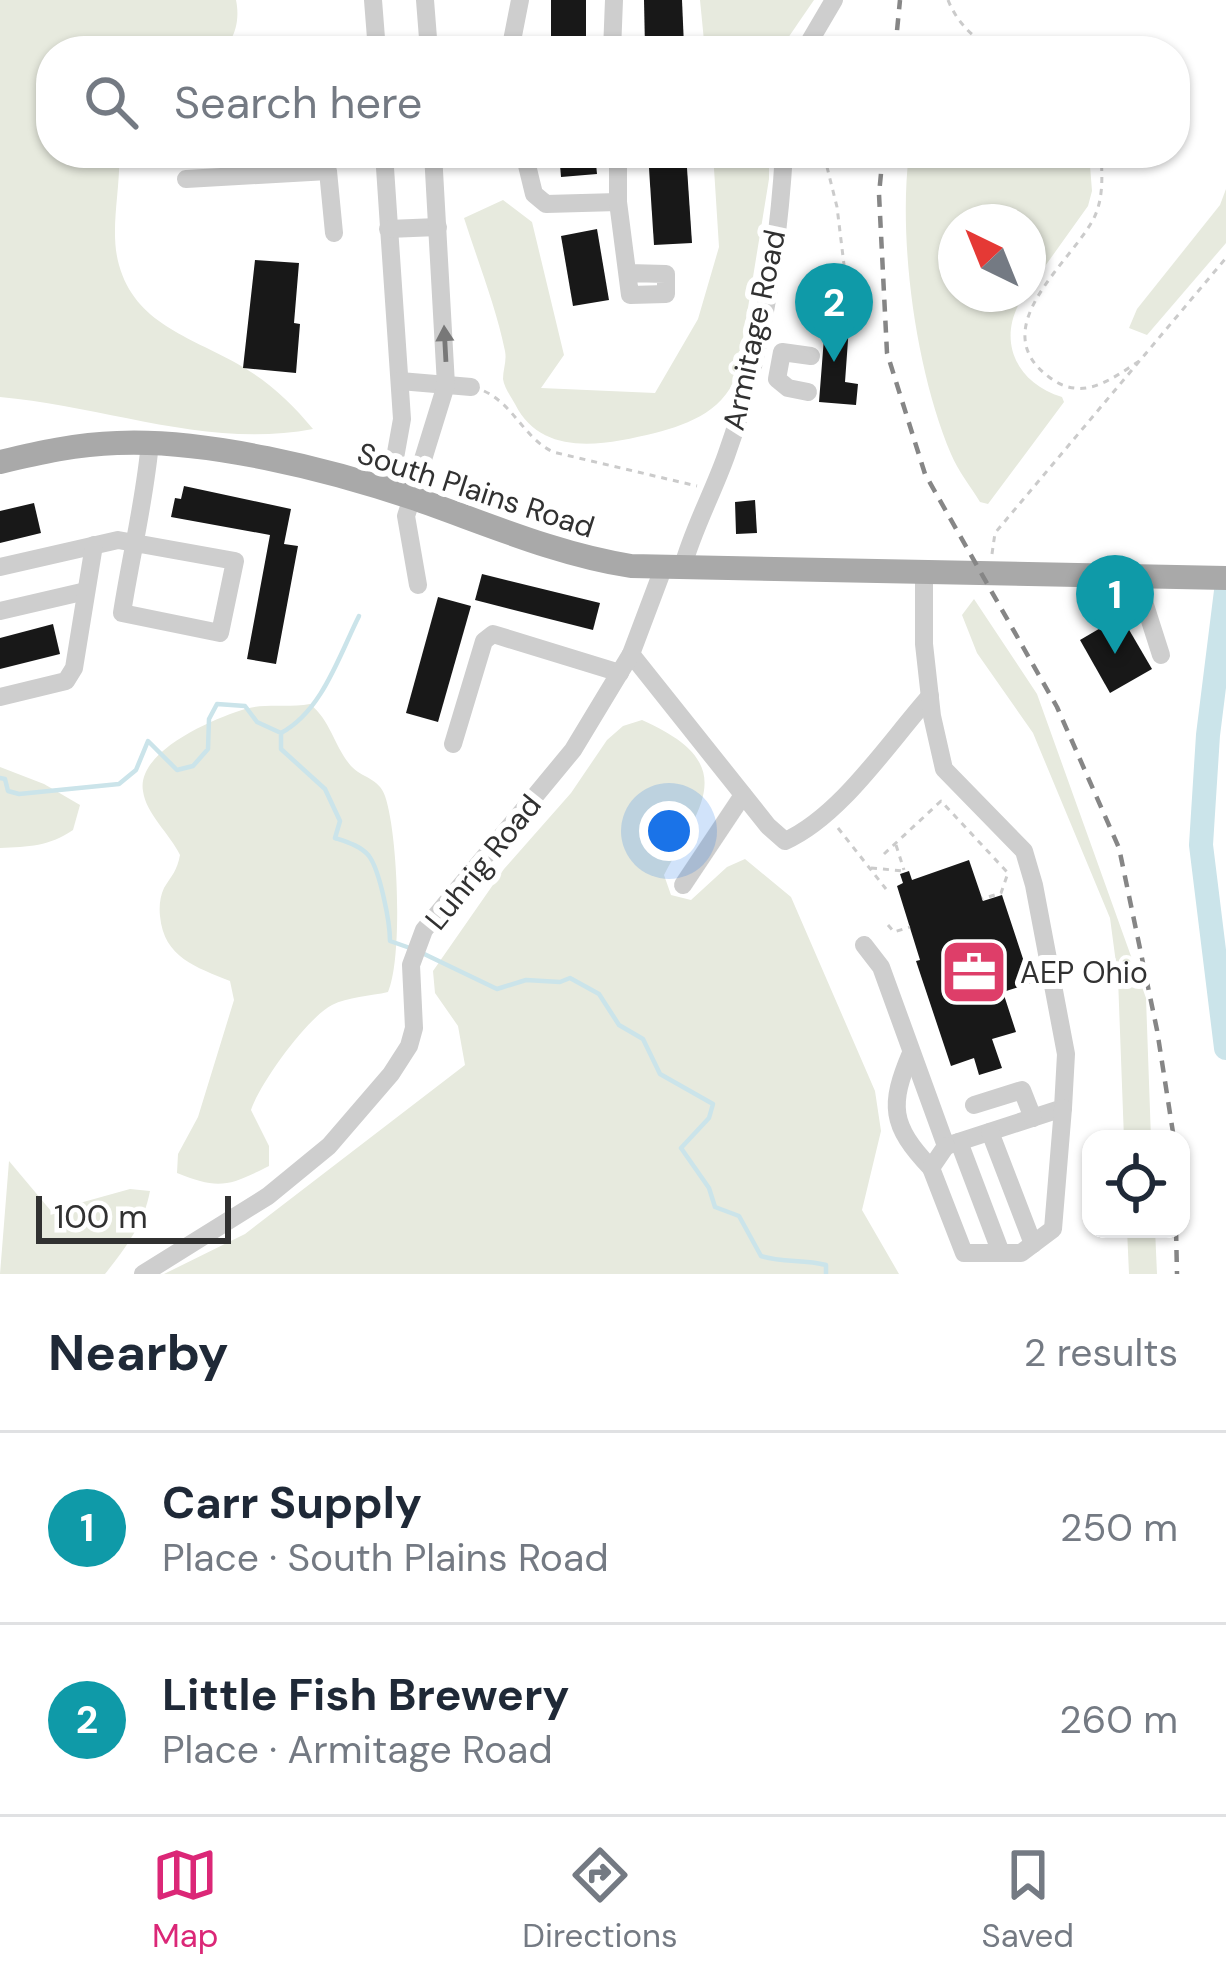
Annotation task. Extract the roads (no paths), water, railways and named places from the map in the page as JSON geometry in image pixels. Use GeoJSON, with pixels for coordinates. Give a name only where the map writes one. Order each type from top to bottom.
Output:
{"type":"FeatureCollection","features":[{"type":"Feature","properties":{"kind":"main road","name":"South Plains Road"},"geometry":{"type":"LineString","coordinates":[[0,462],[97,444],[150,442],[296,466],[384,489],[560,550],[602,561],[673,569],[1226,578]]}},
{"type":"Feature","properties":{"kind":"street"},"geometry":{"type":"LineString","coordinates":[[373,0],[376,36]]}},
{"type":"Feature","properties":{"kind":"street"},"geometry":{"type":"LineString","coordinates":[[425,0],[428,36]]}},
{"type":"Feature","properties":{"kind":"street"},"geometry":{"type":"LineString","coordinates":[[513,36],[520,0]]}},
{"type":"Feature","properties":{"kind":"street"},"geometry":{"type":"LineString","coordinates":[[614,0],[614,36]]}},
{"type":"Feature","properties":{"kind":"street"},"geometry":{"type":"LineString","coordinates":[[813,36],[833,0]]}},
{"type":"Feature","properties":{"kind":"street"},"geometry":{"type":"LineString","coordinates":[[384,489],[402,419],[385,168]]}},
{"type":"Feature","properties":{"kind":"street"},"geometry":{"type":"LineString","coordinates":[[418,585],[406,516],[446,385],[435,168]]}},
{"type":"Feature","properties":{"kind":"street"},"geometry":{"type":"LineString","coordinates":[[528,168],[534,194],[541,201],[619,202]]}},
{"type":"Feature","properties":{"kind":"street"},"geometry":{"type":"LineString","coordinates":[[618,168],[628,273]]}},
{"type":"Feature","properties":{"kind":"street","name":"Armitage Road"},"geometry":{"type":"LineString","coordinates":[[673,569],[725,458],[756,355],[776,246],[783,168]]}},
{"type":"Feature","properties":{"kind":"street"},"geometry":{"type":"LineString","coordinates":[[186,179],[328,171],[334,232]]}},
{"type":"Feature","properties":{"kind":"street"},"geometry":{"type":"LineString","coordinates":[[388,229],[438,227]]}},
{"type":"Feature","properties":{"kind":"street"},"geometry":{"type":"LineString","coordinates":[[808,392],[788,388],[777,379],[782,352],[812,356]]}},
{"type":"Feature","properties":{"kind":"street"},"geometry":{"type":"LineString","coordinates":[[756,355],[780,361]]}},
{"type":"Feature","properties":{"kind":"street"},"geometry":{"type":"LineString","coordinates":[[400,381],[470,388]]}},
{"type":"Feature","properties":{"kind":"street"},"geometry":{"type":"LineString","coordinates":[[0,567],[94,545],[136,541],[235,561],[220,632],[122,613],[136,541],[146,497],[150,442]]}},
{"type":"Feature","properties":{"kind":"street"},"geometry":{"type":"LineString","coordinates":[[0,697],[66,681],[74,668],[94,545]]}},
{"type":"Feature","properties":{"kind":"street","name":"Luhrig Road"},"geometry":{"type":"LineString","coordinates":[[143,1274],[268,1196],[328,1146],[392,1074],[414,1028],[411,965],[419,942],[449,896],[573,750],[631,654],[673,569]]}},
{"type":"Feature","properties":{"kind":"street"},"geometry":{"type":"LineString","coordinates":[[910,1053],[893,1096],[908,1144],[931,1168],[964,1252],[1021,1253],[1054,1229],[1066,1054],[1024,851],[944,769],[924,644],[924,573]]}},
{"type":"Feature","properties":{"kind":"street"},"geometry":{"type":"LineString","coordinates":[[1136,577],[1161,656]]}},
{"type":"Feature","properties":{"kind":"street"},"geometry":{"type":"LineString","coordinates":[[0,611],[86,591]]}},
{"type":"Feature","properties":{"kind":"street"},"geometry":{"type":"LineString","coordinates":[[453,744],[484,641],[493,634],[620,673]]}},
{"type":"Feature","properties":{"kind":"street"},"geometry":{"type":"LineString","coordinates":[[631,654],[785,841],[804,833],[834,806],[930,696]]}},
{"type":"Feature","properties":{"kind":"street"},"geometry":{"type":"LineString","coordinates":[[682,885],[743,795]]}},
{"type":"Feature","properties":{"kind":"street"},"geometry":{"type":"LineString","coordinates":[[864,945],[881,967],[910,1053],[1001,1253]]}},
{"type":"Feature","properties":{"kind":"street"},"geometry":{"type":"LineString","coordinates":[[974,1105],[1022,1090],[1033,1118]]}},
{"type":"Feature","properties":{"kind":"street"},"geometry":{"type":"LineString","coordinates":[[931,1168],[953,1144],[1063,1108]]}},
{"type":"Feature","properties":{"kind":"street"},"geometry":{"type":"LineString","coordinates":[[990,1132],[1033,1244]]}},
{"type":"Feature","properties":{"kind":"waterway"},"geometry":{"type":"LineString","coordinates":[[1226,591],[1208,735],[1201,845],[1226,1048]]}},
{"type":"Feature","properties":{"kind":"waterway"},"geometry":{"type":"LineString","coordinates":[[281,733],[318,697],[359,616]]}},
{"type":"Feature","properties":{"kind":"waterway"},"geometry":{"type":"LineString","coordinates":[[0,778],[5,779],[8,791],[19,794],[119,784],[136,770],[148,741],[177,770],[193,766],[208,749],[209,719],[217,704],[245,706],[257,722],[281,733],[281,749],[325,789],[340,821],[335,838],[362,850],[373,863],[390,941],[410,948]]}},
{"type":"Feature","properties":{"kind":"waterway"},"geometry":{"type":"LineString","coordinates":[[420,952],[497,989],[526,980],[570,978],[599,994],[619,1025],[643,1039],[660,1074],[713,1104],[709,1118],[681,1148],[709,1188],[715,1207],[739,1216],[761,1256],[826,1265],[826,1274]]}},
{"type":"Feature","properties":{"kind":"railway"},"geometry":{"type":"LineString","coordinates":[[896,36],[900,0]]}},
{"type":"Feature","properties":{"kind":"railway"},"geometry":{"type":"LineString","coordinates":[[882,168],[887,353],[925,474],[1057,707],[1119,848],[1173,1130]]}},
{"type":"Feature","properties":{"kind":"railway"},"geometry":{"type":"LineString","coordinates":[[1176,1238],[1177,1274]]}},
{"type":"Feature","properties":{"kind":"place","name":"Little Fish Brewery"},"geometry":{"type":"Point","coordinates":[834,362]}},
{"type":"Feature","properties":{"kind":"place","name":"Carr Supply"},"geometry":{"type":"Point","coordinates":[1115,654]}},
{"type":"Feature","properties":{"kind":"place","name":"AEP Ohio"},"geometry":{"type":"Point","coordinates":[974,972]}}]}
